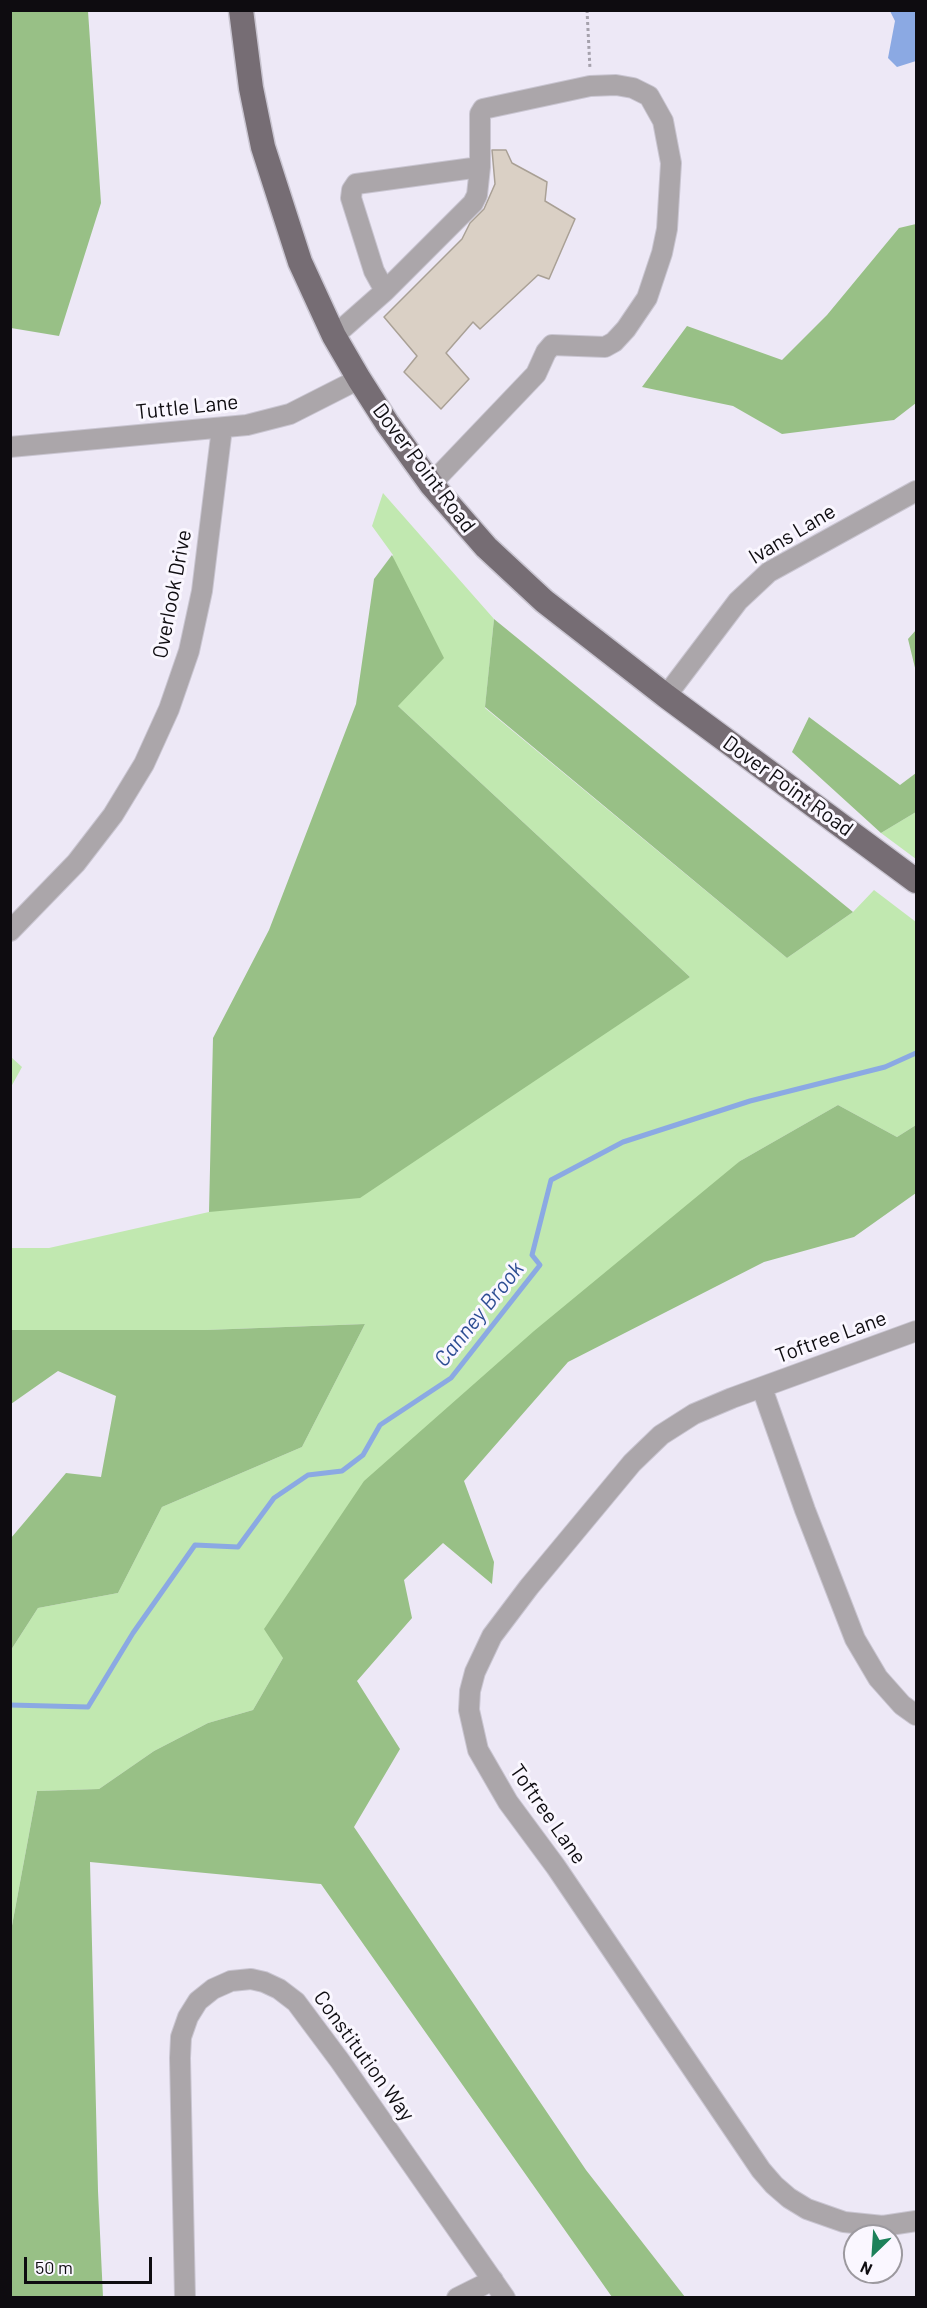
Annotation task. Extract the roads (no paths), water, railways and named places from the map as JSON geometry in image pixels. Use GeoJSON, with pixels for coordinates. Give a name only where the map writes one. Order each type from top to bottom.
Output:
{"type":"FeatureCollection","features":[{"type":"Feature","properties":{"kind":"main road","name":"Dover Point Road"},"geometry":{"type":"LineString","coordinates":[[241,10],[251,88],[263,147],[300,262],[334,336],[359,380],[431,484],[486,547],[576,626],[666,696],[916,881]]}},
{"type":"Feature","properties":{"kind":"street"},"geometry":{"type":"LineString","coordinates":[[334,336],[385,291],[473,203],[477,195],[480,167],[480,114],[483,109],[590,86],[616,85],[633,88],[649,96],[663,122],[671,163],[667,229],[662,253],[646,298],[626,329],[614,342],[605,347],[552,345],[546,352],[536,374],[431,484]]}},
{"type":"Feature","properties":{"kind":"street"},"geometry":{"type":"LineString","coordinates":[[385,291],[374,271],[351,198],[356,184],[480,167]]}},
{"type":"Feature","properties":{"kind":"street","name":"Tuttle Lane"},"geometry":{"type":"LineString","coordinates":[[10,447],[247,425],[290,414],[359,380]]}},
{"type":"Feature","properties":{"kind":"street","name":"Overlook Drive"},"geometry":{"type":"LineString","coordinates":[[10,931],[76,863],[113,815],[144,764],[169,709],[189,651],[202,591],[222,428]]}},
{"type":"Feature","properties":{"kind":"street","name":"Ivans Lane"},"geometry":{"type":"LineString","coordinates":[[666,696],[738,601],[769,572],[916,491]]}},
{"type":"Feature","properties":{"kind":"street","name":"Toftree Lane"},"geometry":{"type":"LineString","coordinates":[[916,1331],[694,1414],[661,1435],[632,1462],[492,1636],[475,1672],[470,1691],[469,1710],[478,1750],[508,1802],[556,1867],[761,2170],[774,2185],[807,2209],[844,2222],[883,2226],[916,2221]]}},
{"type":"Feature","properties":{"kind":"street","name":"Toftree Lane"},"geometry":{"type":"LineString","coordinates":[[762,1388],[805,1510],[855,1640],[878,1678],[902,1705],[916,1715]]}},
{"type":"Feature","properties":{"kind":"street","name":"Constitution Way"},"geometry":{"type":"LineString","coordinates":[[185,2298],[181,2037],[188,2017],[198,2001],[213,1989],[231,1981],[250,1979],[279,1989],[296,2002],[340,2061],[505,2298]]}},
{"type":"Feature","properties":{"kind":"street"},"geometry":{"type":"LineString","coordinates":[[457,2298],[493,2280]]}},
{"type":"Feature","properties":{"kind":"water"},"geometry":{"type":"Polygon","coordinates":[[[890,11],[916,11],[916,61],[897,67],[888,58],[895,21],[890,11]]]}},
{"type":"Feature","properties":{"kind":"waterway","name":"Canney Brook"},"geometry":{"type":"LineString","coordinates":[[10,1705],[88,1707],[133,1633],[195,1545],[238,1547],[274,1498],[308,1475],[342,1471],[363,1455],[380,1425],[451,1378],[540,1265],[532,1255],[551,1180],[623,1142],[750,1101],[885,1067],[916,1053]]}}]}
